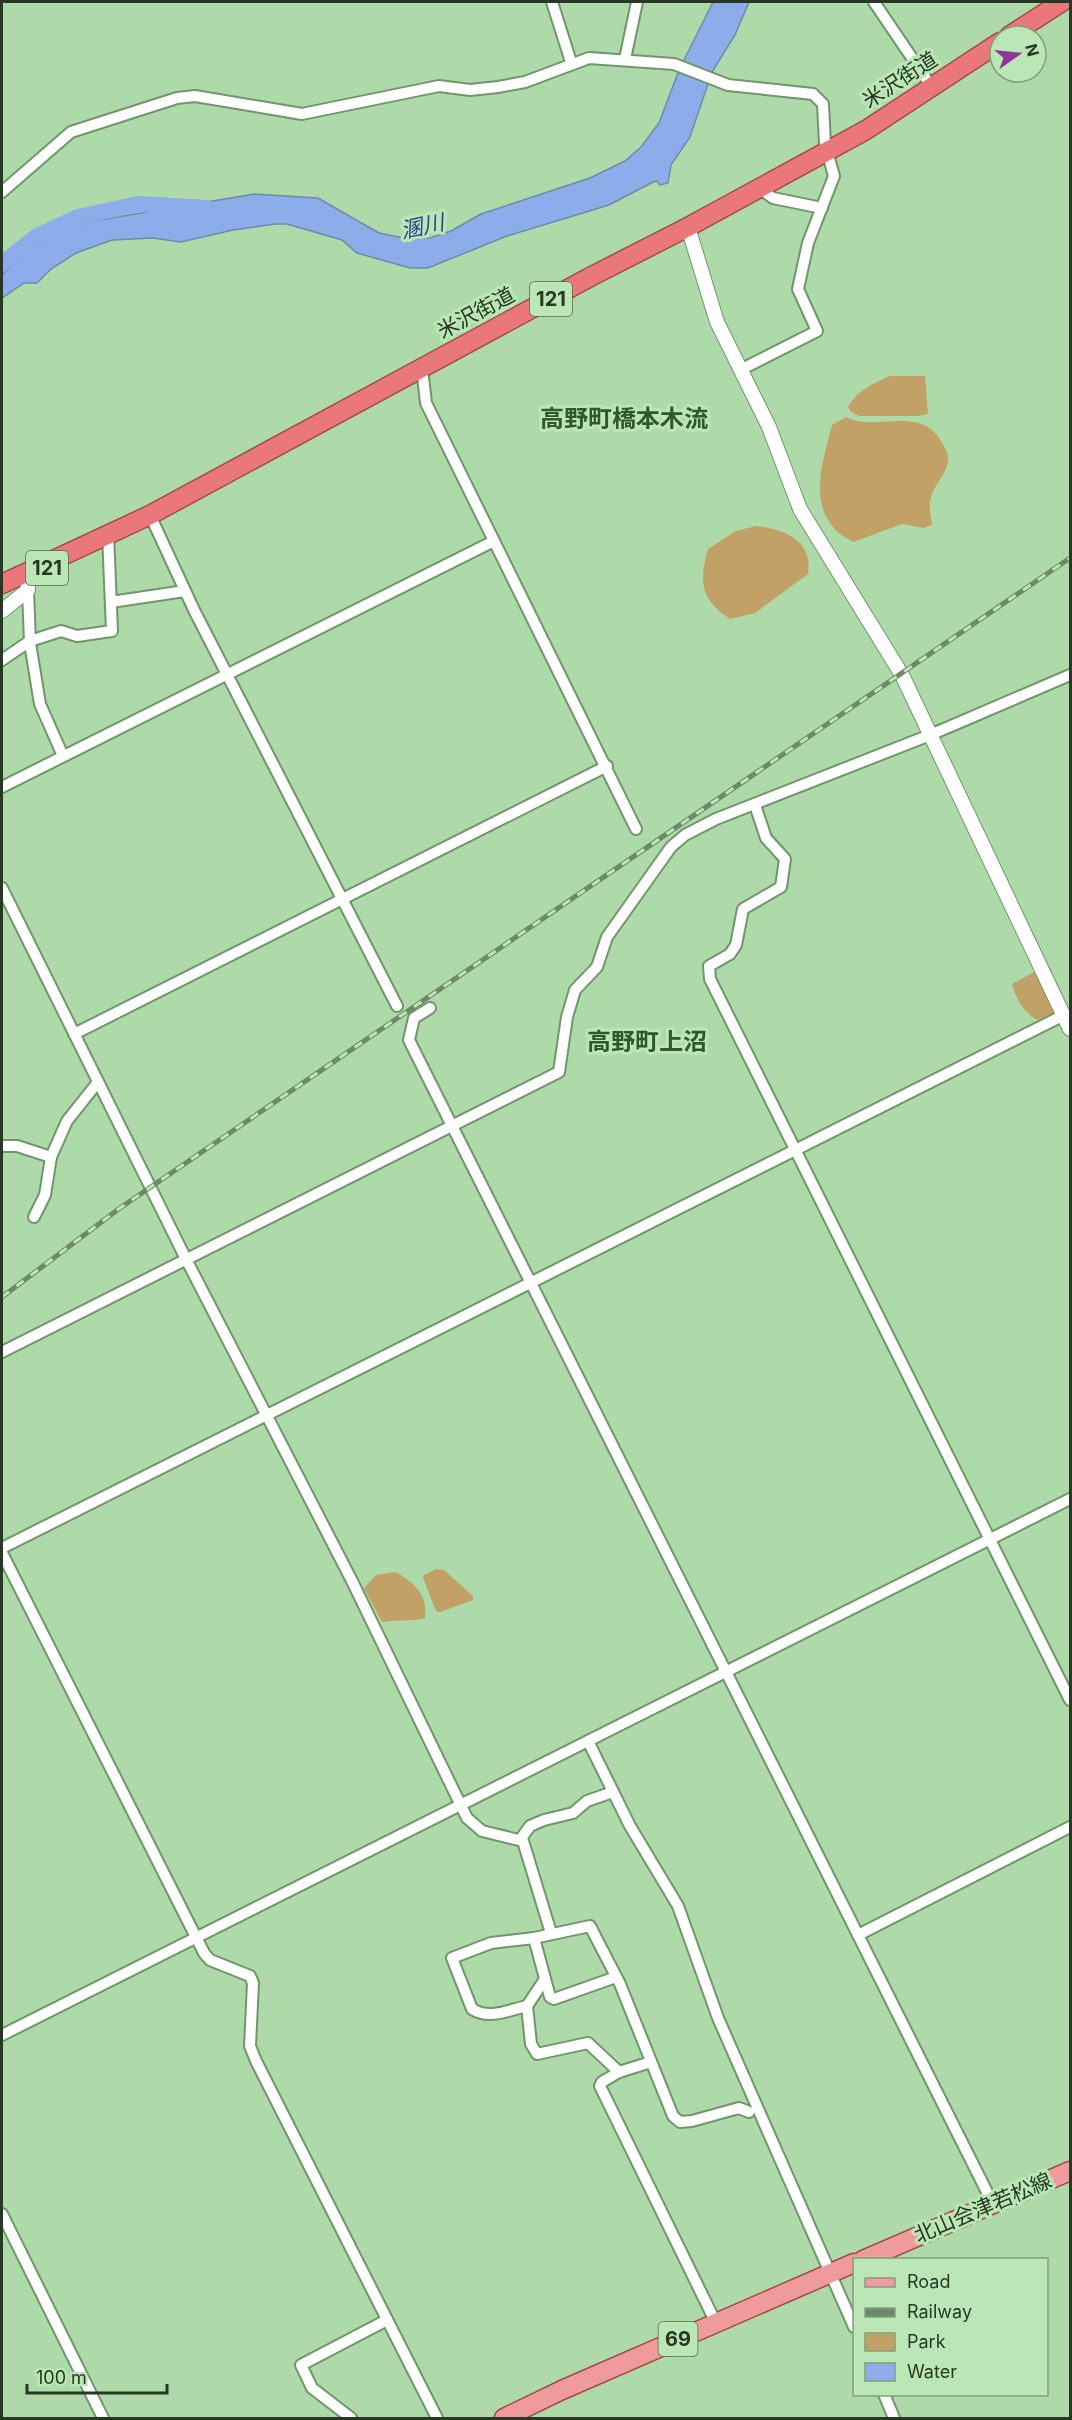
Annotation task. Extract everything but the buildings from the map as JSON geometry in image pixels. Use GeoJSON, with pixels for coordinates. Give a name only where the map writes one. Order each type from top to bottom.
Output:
{"type":"FeatureCollection","features":[{"type":"Feature","properties":{"kind":"highway"},"geometry":{"type":"LineString","coordinates":[[1028,24],[1062,2]]}},
{"type":"Feature","properties":{"kind":"highway","name":"米沢街道"},"geometry":{"type":"LineString","coordinates":[[2,594],[100,538],[150,515],[827,152],[988,50]]}},
{"type":"Feature","properties":{"kind":"highway","name":"米沢街道"},"geometry":{"type":"LineString","coordinates":[[2,584],[28,580]]}},
{"type":"Feature","properties":{"kind":"main road","name":"北山会津若松線"},"geometry":{"type":"LineString","coordinates":[[865,2258],[1071,2170]]}},
{"type":"Feature","properties":{"kind":"main road","name":"69"},"geometry":{"type":"LineString","coordinates":[[504,2418],[853,2264]]}},
{"type":"Feature","properties":{"kind":"street"},"geometry":{"type":"LineString","coordinates":[[552,2],[571,62]]}},
{"type":"Feature","properties":{"kind":"street"},"geometry":{"type":"LineString","coordinates":[[625,59],[637,2]]}},
{"type":"Feature","properties":{"kind":"street"},"geometry":{"type":"LineString","coordinates":[[874,2],[931,86]]}},
{"type":"Feature","properties":{"kind":"street"},"geometry":{"type":"LineString","coordinates":[[2,192],[71,132],[177,98],[195,96],[302,114],[439,86],[470,90],[525,82],[571,62],[589,58],[674,64],[728,85],[813,94],[823,104],[827,152],[834,176],[808,243],[798,289],[817,331],[740,370]]}},
{"type":"Feature","properties":{"kind":"street"},"geometry":{"type":"LineString","coordinates":[[759,188],[773,198],[822,208]]}},
{"type":"Feature","properties":{"kind":"street"},"geometry":{"type":"LineString","coordinates":[[688,227],[717,322],[769,427],[800,509],[902,675],[1071,1029]]}},
{"type":"Feature","properties":{"kind":"street"},"geometry":{"type":"LineString","coordinates":[[422,368],[426,403],[607,766],[636,830]]}},
{"type":"Feature","properties":{"kind":"street"},"geometry":{"type":"LineString","coordinates":[[150,515],[185,591],[397,1006]]}},
{"type":"Feature","properties":{"kind":"street"},"geometry":{"type":"LineString","coordinates":[[2,660],[30,640],[61,630],[77,636],[112,631],[111,602],[100,538]]}},
{"type":"Feature","properties":{"kind":"street"},"geometry":{"type":"LineString","coordinates":[[2,787],[494,541]]}},
{"type":"Feature","properties":{"kind":"street"},"geometry":{"type":"LineString","coordinates":[[2,611],[28,580]]}},
{"type":"Feature","properties":{"kind":"street"},"geometry":{"type":"LineString","coordinates":[[28,580],[30,640],[40,704],[63,756]]}},
{"type":"Feature","properties":{"kind":"street"},"geometry":{"type":"LineString","coordinates":[[111,602],[185,591]]}},
{"type":"Feature","properties":{"kind":"street"},"geometry":{"type":"LineString","coordinates":[[2,1352],[559,1072],[567,1017],[575,990],[597,967],[607,937],[644,881],[671,847],[685,835],[716,819],[755,806],[1071,675]]}},
{"type":"Feature","properties":{"kind":"street"},"geometry":{"type":"LineString","coordinates":[[74,1034],[607,766]]}},
{"type":"Feature","properties":{"kind":"street"},"geometry":{"type":"LineString","coordinates":[[755,806],[766,838],[785,859],[781,887],[743,909],[735,945],[730,954],[709,966],[710,979],[797,1148],[1071,1700]]}},
{"type":"Feature","properties":{"kind":"street"},"geometry":{"type":"LineString","coordinates":[[2,888],[186,1259],[352,1581],[396,1677],[467,1818],[482,1831],[520,1840],[526,1849],[551,1933]]}},
{"type":"Feature","properties":{"kind":"street"},"geometry":{"type":"LineString","coordinates":[[430,1008],[414,1018],[409,1040],[454,1124],[993,2204]]}},
{"type":"Feature","properties":{"kind":"street"},"geometry":{"type":"LineString","coordinates":[[2,1548],[1064,1015]]}},
{"type":"Feature","properties":{"kind":"street"},"geometry":{"type":"LineString","coordinates":[[34,1217],[45,1195],[51,1157],[67,1121],[98,1082]]}},
{"type":"Feature","properties":{"kind":"street"},"geometry":{"type":"LineString","coordinates":[[2,1146],[17,1146],[51,1157]]}},
{"type":"Feature","properties":{"kind":"street"},"geometry":{"type":"LineString","coordinates":[[2,2034],[588,1741],[726,1669],[1071,1499]]}},
{"type":"Feature","properties":{"kind":"street"},"geometry":{"type":"LineString","coordinates":[[2,1553],[210,1960],[250,1976],[253,1983],[250,2046],[437,2418]]}},
{"type":"Feature","properties":{"kind":"street"},"geometry":{"type":"LineString","coordinates":[[588,1741],[613,1792],[678,1906],[718,2018],[853,2323]]}},
{"type":"Feature","properties":{"kind":"street"},"geometry":{"type":"LineString","coordinates":[[520,1840],[530,1826],[573,1813],[587,1801],[613,1792]]}},
{"type":"Feature","properties":{"kind":"street"},"geometry":{"type":"LineString","coordinates":[[858,1935],[1071,1827]]}},
{"type":"Feature","properties":{"kind":"street"},"geometry":{"type":"LineString","coordinates":[[527,2006],[498,2014],[478,2013],[472,2009],[451,1961],[452,1958],[491,1943],[534,1938],[590,1926],[616,1977],[673,2116],[680,2122],[739,2108],[748,2112]]}},
{"type":"Feature","properties":{"kind":"street"},"geometry":{"type":"LineString","coordinates":[[534,1938],[550,1997],[554,1999],[616,1977]]}},
{"type":"Feature","properties":{"kind":"street"},"geometry":{"type":"LineString","coordinates":[[545,1979],[527,2006],[531,2044],[537,2054],[588,2043],[619,2072]]}},
{"type":"Feature","properties":{"kind":"street"},"geometry":{"type":"LineString","coordinates":[[651,2062],[619,2072],[602,2082],[600,2086],[716,2323]]}},
{"type":"Feature","properties":{"kind":"street"},"geometry":{"type":"LineString","coordinates":[[2,2214],[103,2418]]}},
{"type":"Feature","properties":{"kind":"street"},"geometry":{"type":"LineString","coordinates":[[351,2418],[312,2388],[301,2365],[387,2320]]}},
{"type":"Feature","properties":{"kind":"street"},"geometry":{"type":"LineString","coordinates":[[885,2396],[894,2418]]}},
{"type":"Feature","properties":{"kind":"green space"},"geometry":{"type":"Polygon","coordinates":[[[890,376],[925,376],[928,414],[859,416],[850,411],[848,406],[862,391],[890,376]]]}},
{"type":"Feature","properties":{"kind":"green space"},"geometry":{"type":"Polygon","coordinates":[[[846,417],[871,422],[910,421],[922,424],[933,431],[946,450],[948,461],[945,472],[930,500],[932,525],[924,528],[902,524],[853,542],[838,532],[828,519],[822,505],[821,474],[832,425],[846,417]]]}},
{"type":"Feature","properties":{"kind":"green space"},"geometry":{"type":"Polygon","coordinates":[[[756,526],[777,530],[794,538],[806,553],[808,574],[755,613],[730,619],[713,604],[704,588],[703,571],[708,549],[736,531],[756,526]]]}},
{"type":"Feature","properties":{"kind":"green space"},"geometry":{"type":"Polygon","coordinates":[[[1034,972],[1057,1012],[1037,1020],[1021,1004],[1012,984],[1034,972]]]}},
{"type":"Feature","properties":{"kind":"green space"},"geometry":{"type":"Polygon","coordinates":[[[436,1569],[444,1570],[473,1596],[473,1600],[440,1612],[436,1611],[423,1578],[424,1575],[436,1569]]]}},
{"type":"Feature","properties":{"kind":"green space"},"geometry":{"type":"Polygon","coordinates":[[[396,1572],[409,1580],[422,1596],[425,1618],[382,1622],[364,1588],[376,1575],[396,1572]]]}},
{"type":"Feature","properties":{"kind":"water"},"geometry":{"type":"Polygon","coordinates":[[[713,2],[749,2],[735,35],[712,72],[690,137],[671,165],[668,183],[660,185],[657,181],[653,182],[609,205],[507,236],[428,268],[410,268],[357,253],[342,240],[287,224],[275,224],[233,230],[181,242],[153,238],[112,240],[76,253],[51,269],[37,283],[24,283],[2,298],[2,275],[21,257],[41,242],[63,230],[88,222],[254,194],[318,198],[379,233],[409,239],[430,238],[451,231],[481,214],[590,178],[625,161],[641,147],[659,123],[679,70],[713,2]]]}},
{"type":"Feature","properties":{"kind":"waterway","name":"溷川"},"geometry":{"type":"LineString","coordinates":[[2,264],[37,236],[78,217],[138,204],[207,208]]}},
{"type":"Feature","properties":{"kind":"railway"},"geometry":{"type":"LineString","coordinates":[[2,1297],[120,1208],[1070,558]]}},
{"type":"Feature","properties":{"kind":"district","name":"高野町橋本木流"},"geometry":{"type":"Point","coordinates":[624,419]}},
{"type":"Feature","properties":{"kind":"district","name":"高野町上沼"},"geometry":{"type":"Point","coordinates":[647,1042]}}]}
